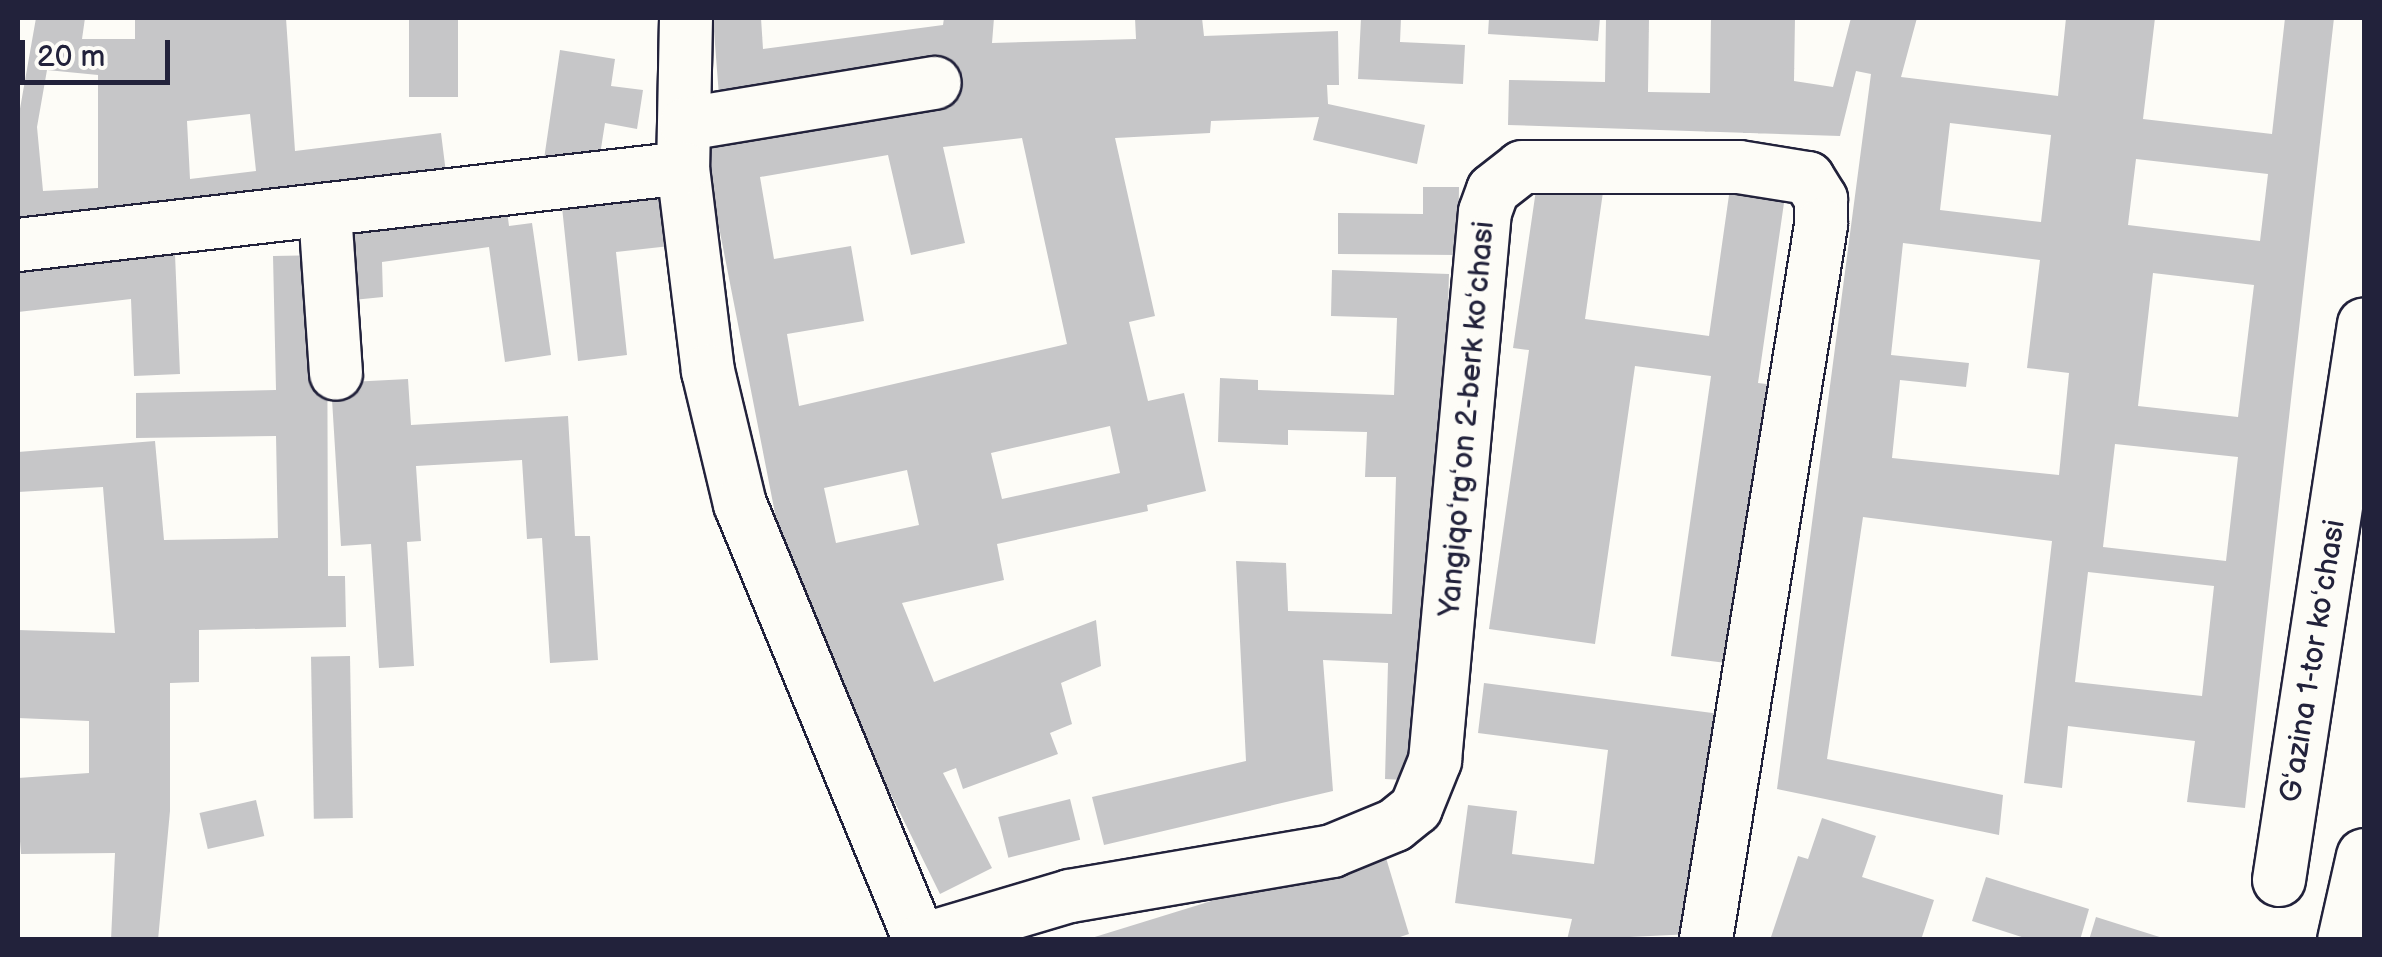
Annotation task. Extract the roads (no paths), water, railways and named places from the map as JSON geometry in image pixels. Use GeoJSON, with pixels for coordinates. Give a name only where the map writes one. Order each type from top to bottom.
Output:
{"type":"FeatureCollection","features":[{"type":"Feature","properties":{"kind":"main road"},"geometry":{"type":"LineString","coordinates":[[2346,940],[2364,856]]}},
{"type":"Feature","properties":{"kind":"street","name":"Yangiqoʻrgʻon 2-berk koʻchasi"},"geometry":{"type":"LineString","coordinates":[[686,18],[684,146],[708,371],[740,504],[921,940],[1070,896],[1332,851],[1395,825],[1416,808],[1435,762],[1484,212],[1493,190],[1522,166],[1739,167],[1808,178],[1821,198],[1821,225],[1706,940]]}},
{"type":"Feature","properties":{"kind":"street"},"geometry":{"type":"LineString","coordinates":[[18,244],[325,212],[684,146],[935,83]]}},
{"type":"Feature","properties":{"kind":"street"},"geometry":{"type":"LineString","coordinates":[[325,212],[336,374]]}},
{"type":"Feature","properties":{"kind":"street","name":"Gʻazina 1-tor koʻchasi"},"geometry":{"type":"LineString","coordinates":[[2279,880],[2364,324]]}}]}
